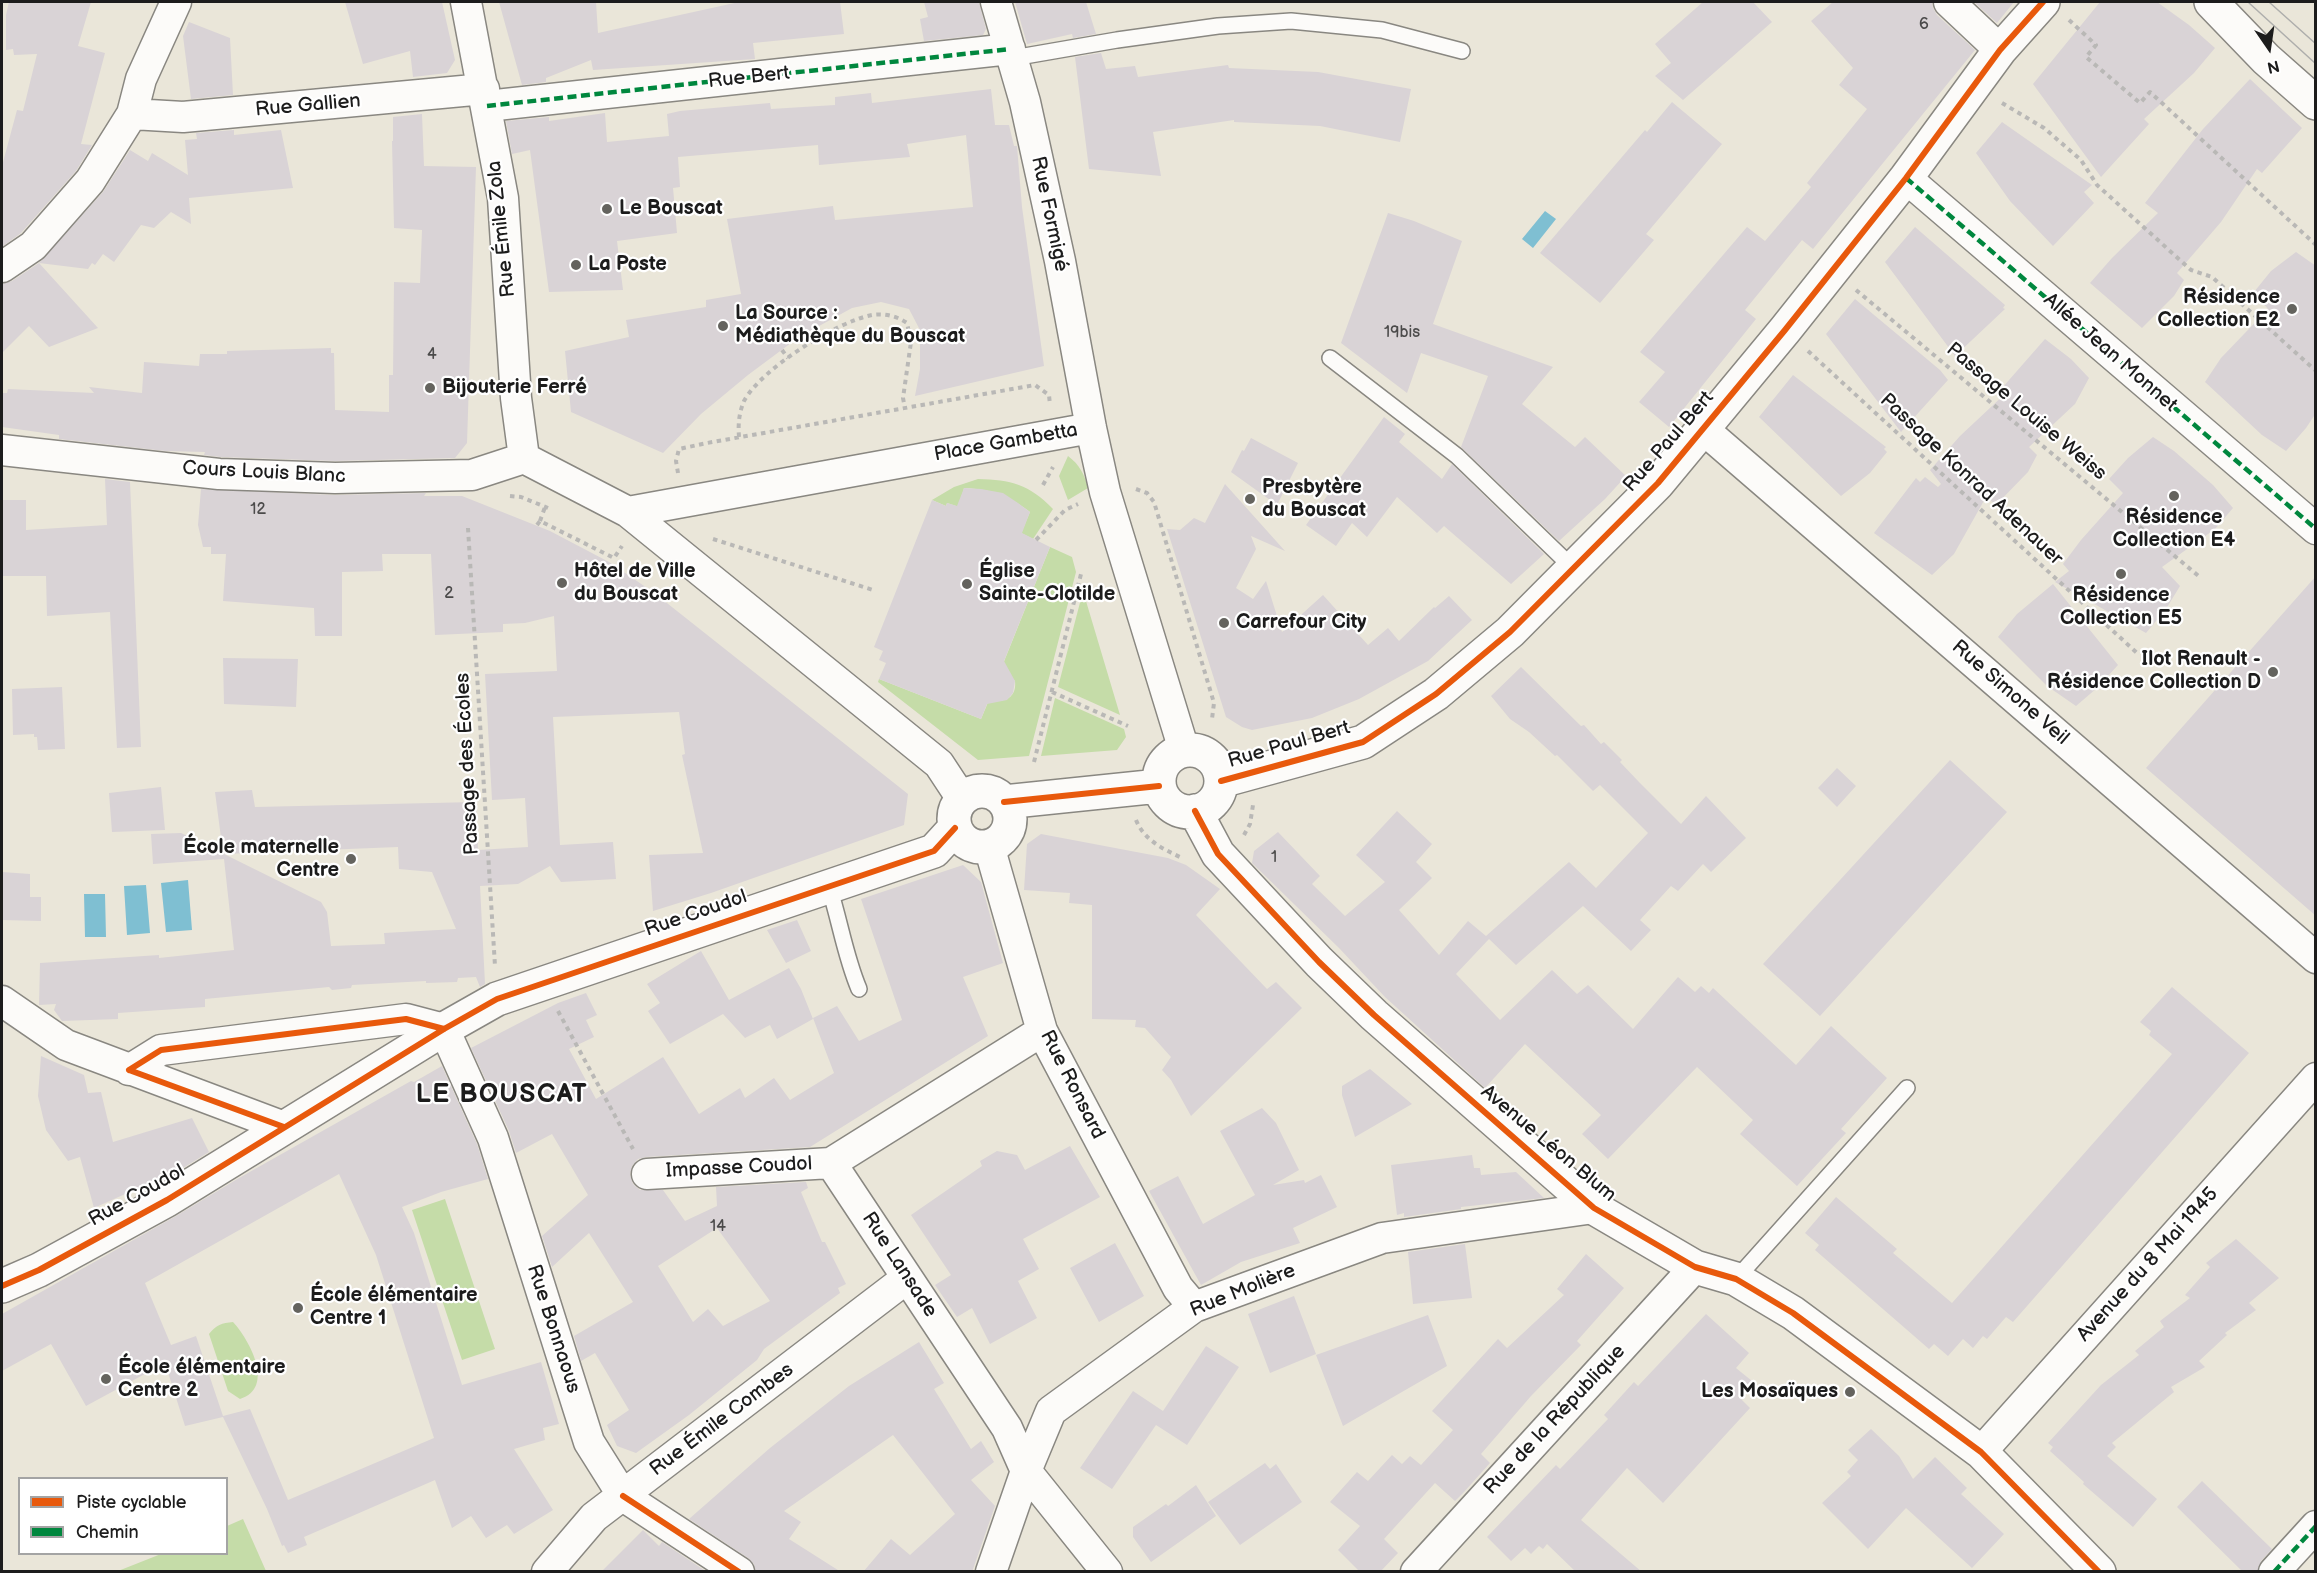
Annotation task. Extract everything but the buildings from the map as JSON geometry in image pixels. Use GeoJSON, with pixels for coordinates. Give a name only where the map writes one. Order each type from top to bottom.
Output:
{"type":"FeatureCollection","features":[{"type":"Feature","properties":{"kind":"street"},"geometry":{"type":"LineString","coordinates":[[2,267],[33,246],[90,181],[132,114],[141,79],[176,2]]}},
{"type":"Feature","properties":{"kind":"street","name":"Rue Émile Zola"},"geometry":{"type":"LineString","coordinates":[[466,2],[503,198],[516,398],[524,459]]}},
{"type":"Feature","properties":{"kind":"street","name":"Rue Formigé"},"geometry":{"type":"LineString","coordinates":[[996,2],[1025,102],[1060,261],[1091,428]]}},
{"type":"Feature","properties":{"kind":"street"},"geometry":{"type":"LineString","coordinates":[[1949,2],[2000,50]]}},
{"type":"Feature","properties":{"kind":"street"},"geometry":{"type":"LineString","coordinates":[[2211,2],[2266,58],[2316,103]]}},
{"type":"Feature","properties":{"kind":"street","name":"Rue Paul Bert"},"geometry":{"type":"LineString","coordinates":[[1237,776],[1363,742],[1436,694],[1510,632],[1651,491],[1785,330],[1906,178],[2000,50],[2054,9]]}},
{"type":"Feature","properties":{"kind":"street","name":"Rue Bert"},"geometry":{"type":"LineString","coordinates":[[485,98],[1012,54]]}},
{"type":"Feature","properties":{"kind":"street","name":"Rue Gallien"},"geometry":{"type":"LineString","coordinates":[[132,114],[183,117],[485,98]]}},
{"type":"Feature","properties":{"kind":"street","name":"Allée Jean Monnet"},"geometry":{"type":"LineString","coordinates":[[1906,178],[2316,529]]}},
{"type":"Feature","properties":{"kind":"street","name":"Place Gambetta"},"geometry":{"type":"LineString","coordinates":[[628,512],[1091,428],[1105,492],[1184,750]]}},
{"type":"Feature","properties":{"kind":"street","name":"Rue Simone Veil"},"geometry":{"type":"LineString","coordinates":[[1703,429],[2316,958]]}},
{"type":"Feature","properties":{"kind":"street","name":"Cours Louis Blanc"},"geometry":{"type":"LineString","coordinates":[[2,450],[219,474],[335,478],[472,475],[524,459]]}},
{"type":"Feature","properties":{"kind":"street"},"geometry":{"type":"LineString","coordinates":[[524,459],[628,512],[939,764],[959,814],[965,842],[981,847],[997,843],[1008,828],[1010,819],[1004,802],[992,793],[984,791],[968,795],[959,814]]}},
{"type":"Feature","properties":{"kind":"street"},"geometry":{"type":"LineString","coordinates":[[1184,750],[1202,752],[1210,757],[1220,771],[1237,776],[1219,791],[1214,801],[1206,808],[1195,811],[1176,809],[1168,803],[1159,786],[1159,777],[1167,759],[1184,750]]}},
{"type":"Feature","properties":{"kind":"street"},"geometry":{"type":"LineString","coordinates":[[1004,802],[1159,786]]}},
{"type":"Feature","properties":{"kind":"street","name":"Avenue Léon Blum"},"geometry":{"type":"LineString","coordinates":[[1195,811],[1218,854],[1319,962],[1374,1014],[1594,1209],[1695,1268],[1736,1279],[1793,1313],[1981,1452],[2099,1572]]}},
{"type":"Feature","properties":{"kind":"street","name":"Rue Coudol"},"geometry":{"type":"LineString","coordinates":[[2,1286],[39,1270],[167,1200],[444,1029],[497,999],[934,851],[959,814]]}},
{"type":"Feature","properties":{"kind":"street","name":"Rue Ronsard"},"geometry":{"type":"LineString","coordinates":[[989,846],[1042,1031],[1178,1288],[1194,1307]]}},
{"type":"Feature","properties":{"kind":"street"},"geometry":{"type":"LineString","coordinates":[[2,1001],[66,1046],[284,1127]]}},
{"type":"Feature","properties":{"kind":"street"},"geometry":{"type":"LineString","coordinates":[[129,1070],[161,1050],[406,1019],[444,1029]]}},
{"type":"Feature","properties":{"kind":"street","name":"Rue Bonnaous"},"geometry":{"type":"LineString","coordinates":[[444,1029],[493,1138],[589,1442],[623,1496],[739,1572]]}},
{"type":"Feature","properties":{"kind":"street"},"geometry":{"type":"LineString","coordinates":[[831,1163],[1042,1031]]}},
{"type":"Feature","properties":{"kind":"street","name":"Avenue du 8 Mai 1945"},"geometry":{"type":"LineString","coordinates":[[1981,1452],[2316,1078]]}},
{"type":"Feature","properties":{"kind":"street","name":"Impasse Coudol"},"geometry":{"type":"LineString","coordinates":[[647,1174],[831,1163]]}},
{"type":"Feature","properties":{"kind":"street","name":"Rue Lansade"},"geometry":{"type":"LineString","coordinates":[[831,1163],[1006,1428],[1026,1471],[1107,1572]]}},
{"type":"Feature","properties":{"kind":"street","name":"Rue Molière"},"geometry":{"type":"LineString","coordinates":[[991,1572],[1026,1471],[1052,1411],[1194,1307],[1382,1238],[1594,1209]]}},
{"type":"Feature","properties":{"kind":"street","name":"Rue de la République"},"geometry":{"type":"LineString","coordinates":[[1416,1572],[1695,1268]]}},
{"type":"Feature","properties":{"kind":"street","name":"Rue Émile Combes"},"geometry":{"type":"LineString","coordinates":[[548,1572],[594,1517],[907,1278]]}},
{"type":"Feature","properties":{"kind":"street"},"geometry":{"type":"LineString","coordinates":[[2274,1572],[2316,1526]]}},
{"type":"Feature","properties":{"kind":"lane"},"geometry":{"type":"LineString","coordinates":[[1012,54],[1218,26],[1290,21],[1382,30],[1462,51]]}},
{"type":"Feature","properties":{"kind":"lane"},"geometry":{"type":"LineString","coordinates":[[1330,358],[1457,456],[1574,570]]}},
{"type":"Feature","properties":{"kind":"lane"},"geometry":{"type":"LineString","coordinates":[[828,887],[838,916],[851,970],[859,989]]}},
{"type":"Feature","properties":{"kind":"lane"},"geometry":{"type":"LineString","coordinates":[[1736,1279],[1907,1088]]}},
{"type":"Feature","properties":{"kind":"path"},"geometry":{"type":"LineString","coordinates":[[2054,9],[2096,45],[2086,57],[2140,103],[2151,92],[2316,245]]}},
{"type":"Feature","properties":{"kind":"path"},"geometry":{"type":"LineString","coordinates":[[1976,81],[2010,109],[2044,128],[2080,160],[2097,185],[2191,270],[2212,277],[2316,371]]}},
{"type":"Feature","properties":{"kind":"path"},"geometry":{"type":"LineString","coordinates":[[740,437],[738,418],[745,400],[764,378],[788,357],[840,326],[874,315],[899,318],[907,323],[912,342],[903,398],[905,408]]}},
{"type":"Feature","properties":{"kind":"path"},"geometry":{"type":"LineString","coordinates":[[782,350],[788,357]]}},
{"type":"Feature","properties":{"kind":"path"},"geometry":{"type":"LineString","coordinates":[[683,501],[676,461],[679,449],[740,437],[1035,385],[1049,395],[1055,434]]}},
{"type":"Feature","properties":{"kind":"path"},"geometry":{"type":"LineString","coordinates":[[1036,540],[1065,510],[1105,492],[1119,488],[1134,488],[1147,493],[1154,502],[1214,704],[1212,719]]}},
{"type":"Feature","properties":{"kind":"path"},"geometry":{"type":"LineString","coordinates":[[502,495],[521,497],[554,510]]}},
{"type":"Feature","properties":{"kind":"path"},"geometry":{"type":"LineString","coordinates":[[545,507],[539,523],[614,558],[622,545]]}},
{"type":"Feature","properties":{"kind":"path"},"geometry":{"type":"LineString","coordinates":[[709,537],[873,590]]}},
{"type":"Feature","properties":{"kind":"path"},"geometry":{"type":"LineString","coordinates":[[613,538],[627,549]]}},
{"type":"Feature","properties":{"kind":"path"},"geometry":{"type":"LineString","coordinates":[[1034,762],[1082,570]]}},
{"type":"Feature","properties":{"kind":"path"},"geometry":{"type":"LineString","coordinates":[[1052,692],[1128,726]]}},
{"type":"Feature","properties":{"kind":"path"},"geometry":{"type":"LineString","coordinates":[[1237,776],[1255,785],[1250,824],[1242,838]]}},
{"type":"Feature","properties":{"kind":"path"},"geometry":{"type":"LineString","coordinates":[[1135,818],[1140,831],[1151,841],[1184,859]]}},
{"type":"Feature","properties":{"kind":"green space"},"geometry":{"type":"Polygon","coordinates":[[[1068,456],[1081,470],[1088,488],[1068,500],[1059,476],[1068,456]]]}},
{"type":"Feature","properties":{"kind":"green space"},"geometry":{"type":"Polygon","coordinates":[[[978,479],[1019,485],[1036,494],[1053,509],[1033,539],[1021,533],[1030,512],[999,494],[964,488],[959,507],[947,503],[946,506],[932,500],[954,487],[978,479]]]}},
{"type":"Feature","properties":{"kind":"green space"},"geometry":{"type":"Polygon","coordinates":[[[1050,547],[1072,557],[1076,572],[1029,756],[978,760],[878,682],[879,679],[981,719],[989,700],[999,701],[1011,696],[1014,692],[1015,681],[1001,669],[1050,547]]]}},
{"type":"Feature","properties":{"kind":"green space"},"geometry":{"type":"Polygon","coordinates":[[[1083,591],[1120,715],[1058,687],[1083,591]]]}},
{"type":"Feature","properties":{"kind":"green space"},"geometry":{"type":"Polygon","coordinates":[[[1055,698],[1124,729],[1126,737],[1117,750],[1041,756],[1055,698]]]}},
{"type":"Feature","properties":{"kind":"green space"},"geometry":{"type":"Polygon","coordinates":[[[445,1199],[495,1349],[462,1360],[412,1210],[445,1199]]]}},
{"type":"Feature","properties":{"kind":"green space"},"geometry":{"type":"Polygon","coordinates":[[[233,1322],[252,1351],[258,1374],[256,1385],[251,1393],[240,1399],[228,1391],[209,1334],[220,1325],[233,1322]]]}},
{"type":"Feature","properties":{"kind":"green space"},"geometry":{"type":"Polygon","coordinates":[[[243,1519],[266,1571],[118,1571],[158,1555],[228,1555],[228,1526],[243,1519]]]}},
{"type":"Feature","properties":{"kind":"water"},"geometry":{"type":"Polygon","coordinates":[[[1545,211],[1556,219],[1533,248],[1522,239],[1545,211]]]}},
{"type":"Feature","properties":{"kind":"water"},"geometry":{"type":"Polygon","coordinates":[[[188,880],[192,930],[166,932],[161,883],[188,880]]]}},
{"type":"Feature","properties":{"kind":"water"},"geometry":{"type":"Polygon","coordinates":[[[146,885],[150,933],[127,935],[124,886],[146,885]]]}},
{"type":"Feature","properties":{"kind":"water"},"geometry":{"type":"Polygon","coordinates":[[[84,894],[105,894],[106,937],[85,937],[84,894]]]}},
{"type":"Feature","properties":{"kind":"tram line"},"geometry":{"type":"LineString","coordinates":[[2248,2],[2316,64]]}},
{"type":"Feature","properties":{"kind":"tram line"},"geometry":{"type":"LineString","coordinates":[[2269,2],[2316,44]]}},
{"type":"Feature","properties":{"kind":"marked path"},"geometry":{"type":"LineString","coordinates":[[487,106],[1010,49]]}},
{"type":"Feature","properties":{"kind":"marked path"},"geometry":{"type":"LineString","coordinates":[[1906,178],[2316,529]]}},
{"type":"Feature","properties":{"kind":"marked path"},"geometry":{"type":"LineString","coordinates":[[2274,1572],[2316,1526]]}},
{"type":"Feature","properties":{"kind":"cycle path"},"geometry":{"type":"LineString","coordinates":[[1221,781],[1363,742],[1436,694],[1510,632],[1658,483],[1785,330],[1906,178],[2000,50],[2043,2]]}},
{"type":"Feature","properties":{"kind":"cycle path"},"geometry":{"type":"LineString","coordinates":[[1004,802],[1159,786]]}},
{"type":"Feature","properties":{"kind":"cycle path"},"geometry":{"type":"LineString","coordinates":[[1195,811],[1218,854],[1319,962],[1374,1015],[1594,1208],[1695,1267],[1736,1279],[1793,1313],[1981,1452],[2099,1572]]}},
{"type":"Feature","properties":{"kind":"cycle path"},"geometry":{"type":"LineString","coordinates":[[2,1286],[39,1270],[167,1200],[444,1029],[497,999],[934,851],[955,828]]}},
{"type":"Feature","properties":{"kind":"cycle path"},"geometry":{"type":"LineString","coordinates":[[129,1070],[161,1050],[406,1019],[444,1029]]}},
{"type":"Feature","properties":{"kind":"cycle path"},"geometry":{"type":"LineString","coordinates":[[129,1070],[284,1127]]}},
{"type":"Feature","properties":{"kind":"cycle path"},"geometry":{"type":"LineString","coordinates":[[623,1496],[739,1572]]}},
{"type":"Feature","properties":{"kind":"place","name":"Le Bouscat"},"geometry":{"type":"Point","coordinates":[607,209]}},
{"type":"Feature","properties":{"kind":"place","name":"La Poste"},"geometry":{"type":"Point","coordinates":[576,265]}},
{"type":"Feature","properties":{"kind":"place","name":"Résidence Collection E2"},"geometry":{"type":"Point","coordinates":[2292,309]}},
{"type":"Feature","properties":{"kind":"place","name":"La Source : Médiathèque du Bouscat"},"geometry":{"type":"Point","coordinates":[723,326]}},
{"type":"Feature","properties":{"kind":"place","name":"Bijouterie Ferré"},"geometry":{"type":"Point","coordinates":[430,388]}},
{"type":"Feature","properties":{"kind":"place","name":"Résidence Collection E4"},"geometry":{"type":"Point","coordinates":[2174,496]}},
{"type":"Feature","properties":{"kind":"place","name":"Presbytère du Bouscat"},"geometry":{"type":"Point","coordinates":[1250,499]}},
{"type":"Feature","properties":{"kind":"place","name":"Résidence Collection E5"},"geometry":{"type":"Point","coordinates":[2121,574]}},
{"type":"Feature","properties":{"kind":"place","name":"Hôtel de Ville du Bouscat"},"geometry":{"type":"Point","coordinates":[562,583]}},
{"type":"Feature","properties":{"kind":"place","name":"Église Sainte-Clotilde"},"geometry":{"type":"Point","coordinates":[967,584]}},
{"type":"Feature","properties":{"kind":"place","name":"Carrefour City"},"geometry":{"type":"Point","coordinates":[1224,623]}},
{"type":"Feature","properties":{"kind":"place","name":"Ilot Renault - Résidence Collection D"},"geometry":{"type":"Point","coordinates":[2273,672]}},
{"type":"Feature","properties":{"kind":"place","name":"École maternelle Centre"},"geometry":{"type":"Point","coordinates":[351,859]}},
{"type":"Feature","properties":{"kind":"place","name":"École élémentaire Centre 1"},"geometry":{"type":"Point","coordinates":[298,1308]}},
{"type":"Feature","properties":{"kind":"place","name":"École élémentaire Centre 2"},"geometry":{"type":"Point","coordinates":[106,1379]}},
{"type":"Feature","properties":{"kind":"place","name":"Les Mosaïques"},"geometry":{"type":"Point","coordinates":[1850,1392]}},
{"type":"Feature","properties":{"kind":"district","name":"LE BOUSCAT"},"geometry":{"type":"Point","coordinates":[502,1095]}}]}
